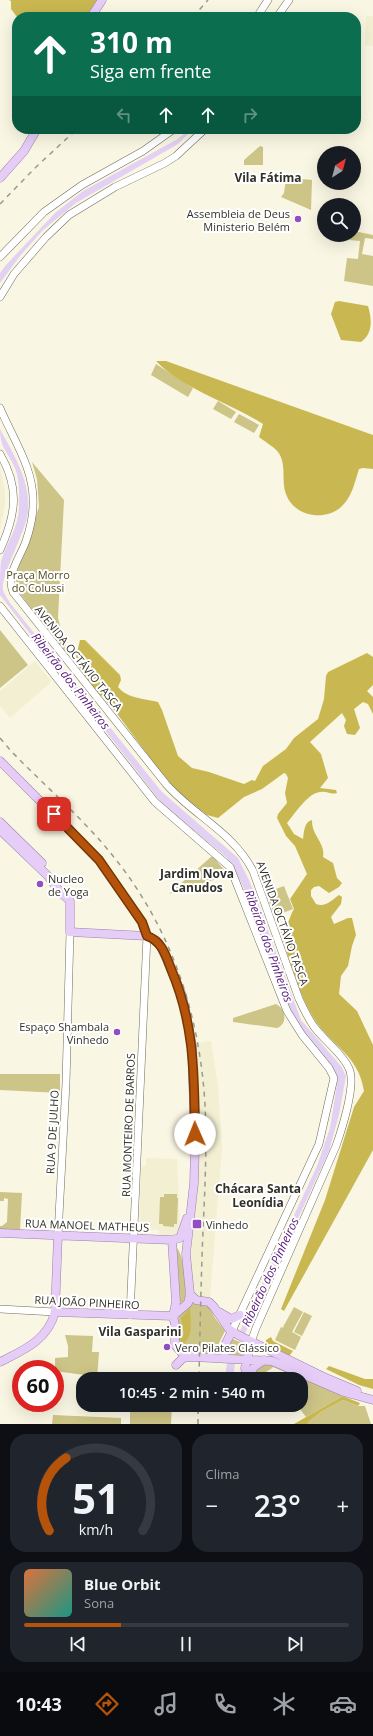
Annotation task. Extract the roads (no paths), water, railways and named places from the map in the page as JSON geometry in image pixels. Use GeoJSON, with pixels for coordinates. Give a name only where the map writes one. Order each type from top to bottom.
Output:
{"type":"FeatureCollection","features":[{"type":"Feature","properties":{"kind":"main road"},"geometry":{"type":"LineString","coordinates":[[94,12],[102,0]]}},
{"type":"Feature","properties":{"kind":"main road"},"geometry":{"type":"LineString","coordinates":[[0,178],[24,151],[34,134]]}},
{"type":"Feature","properties":{"kind":"main road"},"geometry":{"type":"LineString","coordinates":[[0,761],[99,860],[142,922],[147,936]]}},
{"type":"Feature","properties":{"kind":"main road"},"geometry":{"type":"LineString","coordinates":[[0,822],[55,876],[65,889],[66,897]]}},
{"type":"Feature","properties":{"kind":"main road"},"geometry":{"type":"LineString","coordinates":[[0,830],[47,875],[60,893],[70,902],[70,932],[147,936],[157,941],[167,958],[182,996],[192,1045],[195,1147],[194,1184],[186,1254],[190,1301],[186,1306],[172,1316]]}},
{"type":"Feature","properties":{"kind":"main road"},"geometry":{"type":"LineString","coordinates":[[172,1240],[180,1238],[191,1205]]}},
{"type":"Feature","properties":{"kind":"main road","name":"RUA MANOEL MATHEUS"},"geometry":{"type":"LineString","coordinates":[[0,1233],[172,1240]]}},
{"type":"Feature","properties":{"kind":"main road","name":"RUA 9 DE JULHO"},"geometry":{"type":"LineString","coordinates":[[0,1362],[35,1343],[47,1331],[53,1322],[55,1312],[58,1235]]}},
{"type":"Feature","properties":{"kind":"main road"},"geometry":{"type":"LineString","coordinates":[[172,1240],[181,1245],[186,1254]]}},
{"type":"Feature","properties":{"kind":"main road"},"geometry":{"type":"LineString","coordinates":[[172,1240],[176,1302],[172,1316],[175,1324],[175,1345],[181,1352],[192,1357]]}},
{"type":"Feature","properties":{"kind":"main road"},"geometry":{"type":"LineString","coordinates":[[190,1294],[196,1300],[209,1302],[231,1330],[251,1342],[343,1386],[373,1395]]}},
{"type":"Feature","properties":{"kind":"main road"},"geometry":{"type":"LineString","coordinates":[[176,1302],[186,1306]]}},
{"type":"Feature","properties":{"kind":"main road"},"geometry":{"type":"LineString","coordinates":[[215,1308],[229,1318],[240,1315]]}},
{"type":"Feature","properties":{"kind":"main road","name":"RUA JOÃO PINHEIRO"},"geometry":{"type":"LineString","coordinates":[[55,1312],[172,1316]]}},
{"type":"Feature","properties":{"kind":"main road"},"geometry":{"type":"LineString","coordinates":[[224,1359],[226,1343],[231,1330],[229,1318]]}},
{"type":"Feature","properties":{"kind":"main road"},"geometry":{"type":"LineString","coordinates":[[245,1372],[246,1359],[251,1342]]}},
{"type":"Feature","properties":{"kind":"main road"},"geometry":{"type":"LineString","coordinates":[[176,1365],[183,1358],[192,1357],[272,1361],[340,1391],[373,1400]]}},
{"type":"Feature","properties":{"kind":"main road"},"geometry":{"type":"LineString","coordinates":[[234,1359],[242,1372]]}},
{"type":"Feature","properties":{"kind":"main road"},"geometry":{"type":"LineString","coordinates":[[251,1372],[254,1367],[264,1360]]}},
{"type":"Feature","properties":{"kind":"main road"},"geometry":{"type":"LineString","coordinates":[[289,1368],[301,1366]]}},
{"type":"Feature","properties":{"kind":"street"},"geometry":{"type":"LineString","coordinates":[[260,12],[268,0]]}},
{"type":"Feature","properties":{"kind":"street"},"geometry":{"type":"LineString","coordinates":[[281,12],[289,0]]}},
{"type":"Feature","properties":{"kind":"street"},"geometry":{"type":"LineString","coordinates":[[0,258],[44,212],[87,182],[149,147],[167,134]]}},
{"type":"Feature","properties":{"kind":"street"},"geometry":{"type":"LineString","coordinates":[[0,297],[4,287],[18,269],[46,237],[69,215],[115,187],[176,156],[200,134]]}},
{"type":"Feature","properties":{"kind":"street","name":"AVENIDA OCTÁVIO TASCA"},"geometry":{"type":"LineString","coordinates":[[0,408],[29,472],[33,496],[28,535],[12,573],[10,583],[13,592],[166,784],[186,804],[228,837],[244,855],[253,871],[299,999],[308,1019],[344,1060],[350,1073],[350,1088],[338,1142],[251,1342]]}},
{"type":"Feature","properties":{"kind":"street"},"geometry":{"type":"LineString","coordinates":[[0,454],[9,471],[14,499],[9,529],[0,550]]}},
{"type":"Feature","properties":{"kind":"street"},"geometry":{"type":"LineString","coordinates":[[0,606],[155,802],[230,867],[287,1011],[302,1035],[329,1068],[334,1078],[319,1144],[240,1315],[231,1330]]}},
{"type":"Feature","properties":{"kind":"street","name":"RUA 9 DE JULHO"},"geometry":{"type":"LineString","coordinates":[[58,1235],[66,1083],[70,932]]}},
{"type":"Feature","properties":{"kind":"street","name":"RUA MONTEIRO DE BARROS"},"geometry":{"type":"LineString","coordinates":[[130,1315],[147,936]]}},
{"type":"Feature","properties":{"kind":"street","name":"RUA JOÃO PINHEIRO"},"geometry":{"type":"LineString","coordinates":[[0,1309],[55,1312]]}},
{"type":"Feature","properties":{"kind":"water"},"geometry":{"type":"Polygon","coordinates":[[[188,134],[178,144],[76,203],[43,230],[20,256],[0,283],[0,273],[6,265],[55,213],[83,191],[183,135],[188,134]]]}},
{"type":"Feature","properties":{"kind":"water"},"geometry":{"type":"Polygon","coordinates":[[[0,429],[11,449],[24,479],[28,501],[28,512],[23,531],[9,564],[3,583],[5,595],[162,792],[238,858],[249,880],[255,897],[249,899],[233,866],[226,857],[163,805],[0,595],[1,561],[17,521],[19,496],[16,471],[4,449],[0,429]]]}},
{"type":"Feature","properties":{"kind":"water"},"geometry":{"type":"Polygon","coordinates":[[[260,909],[301,1020],[341,1066],[346,1076],[339,1115],[329,1151],[245,1334],[240,1331],[317,1166],[330,1128],[338,1078],[334,1070],[292,1018],[252,911],[260,909]]]}},
{"type":"Feature","properties":{"kind":"waterway","name":"Ribeirão dos Pinheiros"},"geometry":{"type":"LineString","coordinates":[[248,888],[260,920]]}},
{"type":"Feature","properties":{"kind":"waterway"},"geometry":{"type":"LineString","coordinates":[[230,1372],[231,1362]]}},
{"type":"Feature","properties":{"kind":"railway"},"geometry":{"type":"LineString","coordinates":[[197,12],[208,0]]}},
{"type":"Feature","properties":{"kind":"railway"},"geometry":{"type":"LineString","coordinates":[[0,204],[36,167],[72,134]]}},
{"type":"Feature","properties":{"kind":"railway"},"geometry":{"type":"LineString","coordinates":[[0,738],[11,751],[66,804],[117,861],[153,916],[168,945],[180,976],[197,1039],[202,1072],[206,1120],[206,1167],[199,1372]]}},
{"type":"Feature","properties":{"kind":"railway"},"geometry":{"type":"LineString","coordinates":[[198,1412],[198,1424]]}},
{"type":"Feature","properties":{"kind":"place","name":"Assembleia de Deus Ministerio Belém"},"geometry":{"type":"Point","coordinates":[298,219]}},
{"type":"Feature","properties":{"kind":"place","name":"Nucleo de Yoga"},"geometry":{"type":"Point","coordinates":[40,884]}},
{"type":"Feature","properties":{"kind":"place","name":"Espaço Shambala Vinhedo"},"geometry":{"type":"Point","coordinates":[117,1032]}},
{"type":"Feature","properties":{"kind":"place","name":"Vinhedo"},"geometry":{"type":"Point","coordinates":[197,1224]}},
{"type":"Feature","properties":{"kind":"place","name":"Vero Pilates Clássico"},"geometry":{"type":"Point","coordinates":[167,1347]}},
{"type":"Feature","properties":{"kind":"district","name":"Vila Fátima"},"geometry":{"type":"Point","coordinates":[268,177]}},
{"type":"Feature","properties":{"kind":"district","name":"Jardim Nova Canudos"},"geometry":{"type":"Point","coordinates":[197,880]}},
{"type":"Feature","properties":{"kind":"district","name":"Chácara Santa Leonídia"},"geometry":{"type":"Point","coordinates":[258,1195]}},
{"type":"Feature","properties":{"kind":"district","name":"Vila Gasparini"},"geometry":{"type":"Point","coordinates":[140,1331]}},
{"type":"Feature","properties":{"kind":"park label","name":"Praça Morro do Colussi"},"geometry":{"type":"Point","coordinates":[38,580]}}]}
